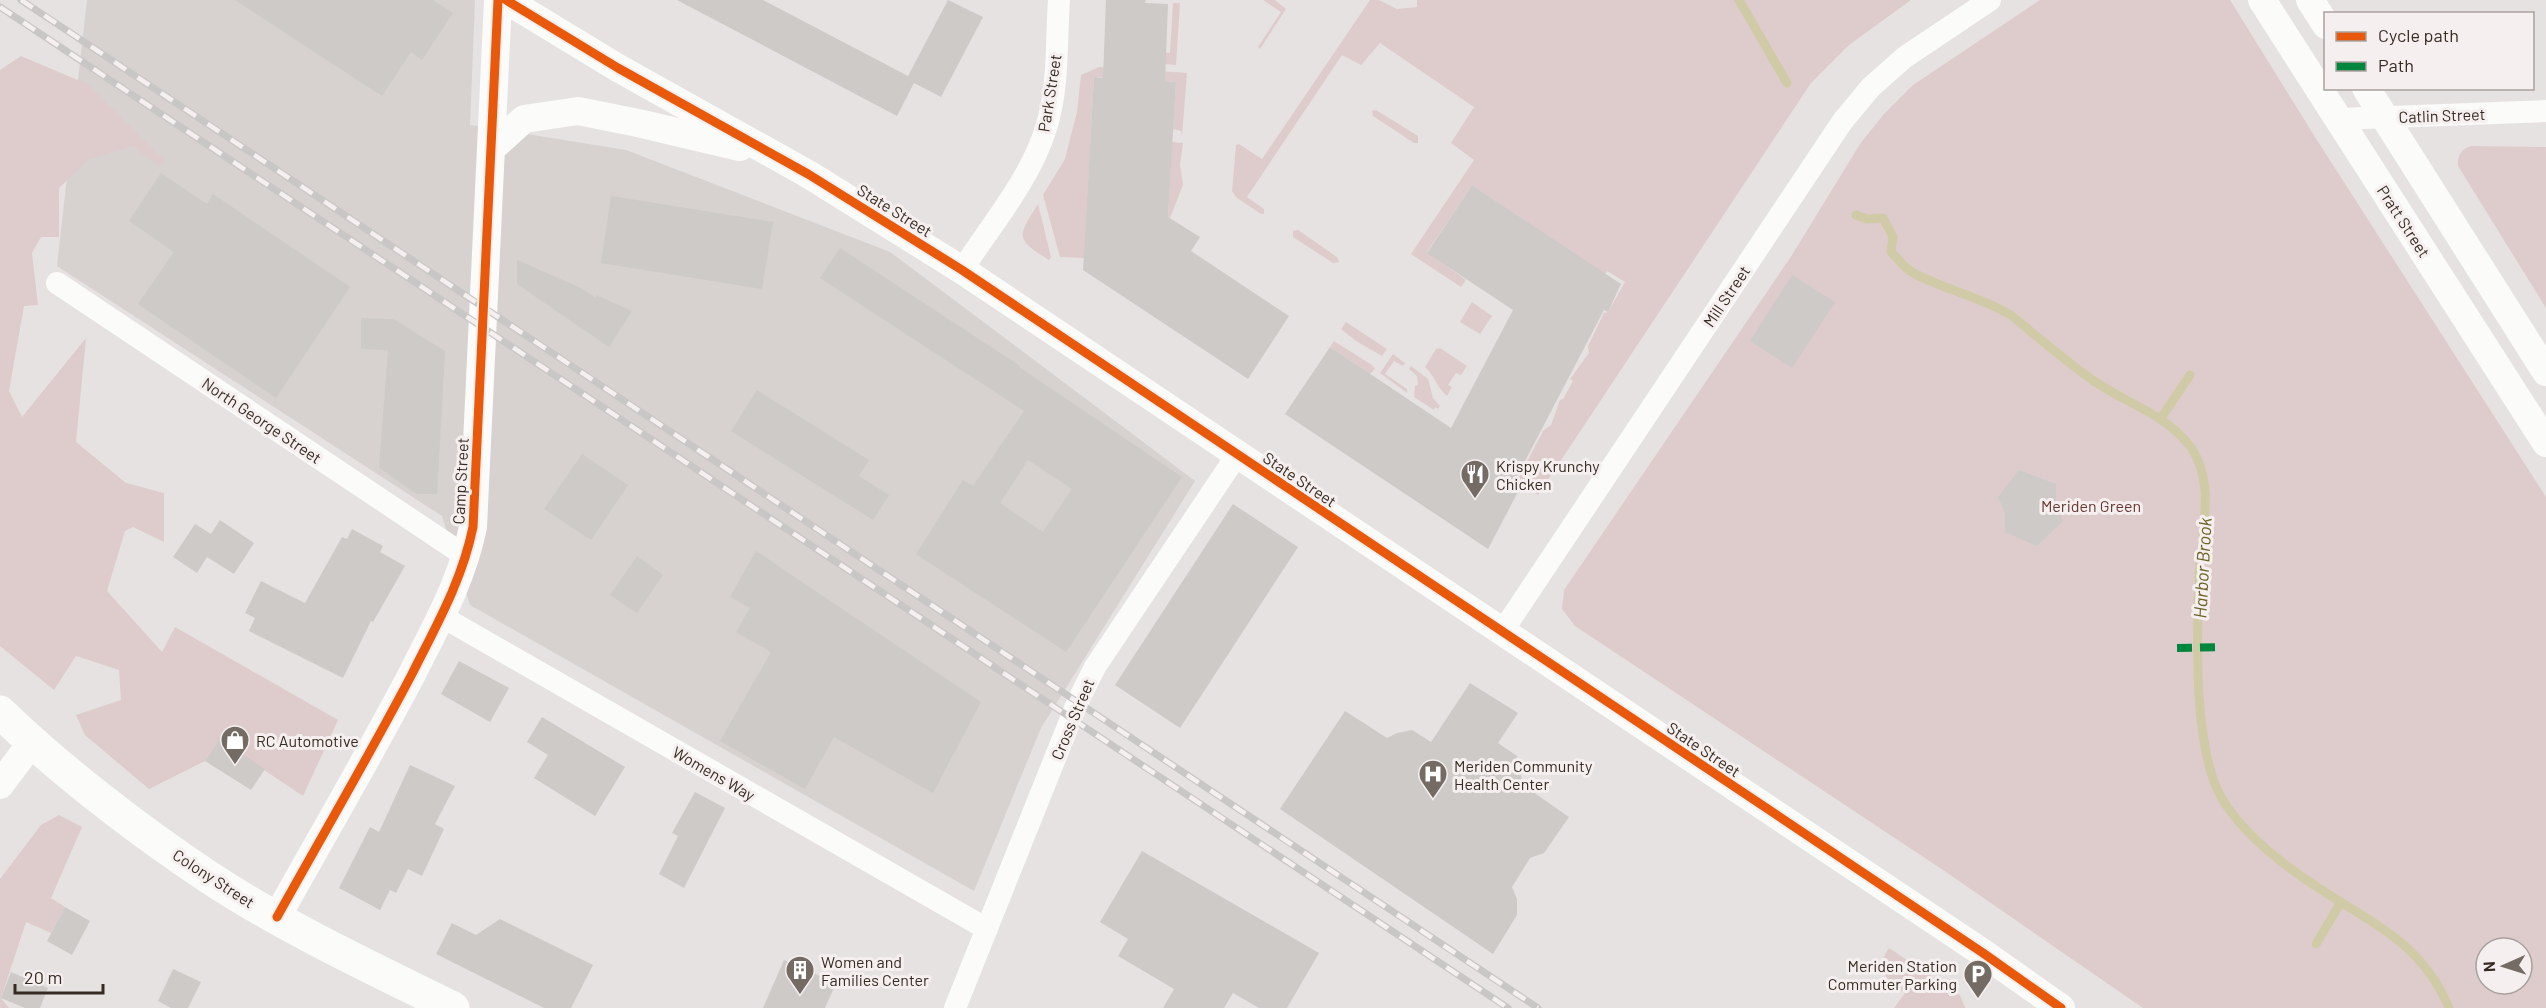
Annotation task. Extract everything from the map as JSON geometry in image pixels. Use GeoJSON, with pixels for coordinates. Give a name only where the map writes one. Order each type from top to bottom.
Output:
{"type":"FeatureCollection","features":[{"type":"Feature","properties":{"kind":"main road","name":"Colony Street"},"geometry":{"type":"LineString","coordinates":[[0,712],[32,742],[123,815],[191,865],[277,917],[453,1008]]}},
{"type":"Feature","properties":{"kind":"street","name":"Camp Street"},"geometry":{"type":"LineString","coordinates":[[277,917],[378,739],[441,616],[467,557],[473,527],[498,0]]}},
{"type":"Feature","properties":{"kind":"street","name":"State Street"},"geometry":{"type":"LineString","coordinates":[[506,0],[618,68],[872,213],[962,270],[2061,1008]]}},
{"type":"Feature","properties":{"kind":"street","name":"Park Street"},"geometry":{"type":"LineString","coordinates":[[962,270],[1031,165],[1047,127],[1053,83],[1059,0]]}},
{"type":"Feature","properties":{"kind":"street","name":"Mill Street"},"geometry":{"type":"LineString","coordinates":[[1502,632],[1842,122],[1871,87],[1905,57],[1942,30],[1990,0]]}},
{"type":"Feature","properties":{"kind":"street","name":"Pratt Street"},"geometry":{"type":"LineString","coordinates":[[2262,0],[2546,443]]}},
{"type":"Feature","properties":{"kind":"street"},"geometry":{"type":"LineString","coordinates":[[2310,0],[2324,23]]}},
{"type":"Feature","properties":{"kind":"street"},"geometry":{"type":"LineString","coordinates":[[2367,90],[2546,372]]}},
{"type":"Feature","properties":{"kind":"street"},"geometry":{"type":"LineString","coordinates":[[491,149],[524,120],[578,111],[775,156]]}},
{"type":"Feature","properties":{"kind":"street","name":"Catlin Street"},"geometry":{"type":"LineString","coordinates":[[2338,119],[2546,111]]}},
{"type":"Feature","properties":{"kind":"street","name":"North George Street"},"geometry":{"type":"LineString","coordinates":[[57,283],[467,557]]}},
{"type":"Feature","properties":{"kind":"street","name":"Cross Street"},"geometry":{"type":"LineString","coordinates":[[955,1008],[1078,701],[1095,667],[1237,455]]}},
{"type":"Feature","properties":{"kind":"street","name":"Womens Way"},"geometry":{"type":"LineString","coordinates":[[441,616],[987,929]]}},
{"type":"Feature","properties":{"kind":"street"},"geometry":{"type":"LineString","coordinates":[[0,785],[32,742]]}},
{"type":"Feature","properties":{"kind":"shaded area"},"geometry":{"type":"Polygon","coordinates":[[[87,0],[475,0],[470,125],[626,150],[890,252],[1195,481],[1041,728],[974,891],[470,605],[442,516],[57,266],[87,0]]]}},
{"type":"Feature","properties":{"kind":"green space"},"geometry":{"type":"Polygon","coordinates":[[[1263,0],[1275,0],[1286,9],[1260,49],[1258,47],[1281,12],[1263,0]]]}},
{"type":"Feature","properties":{"kind":"green space"},"geometry":{"type":"Polygon","coordinates":[[[1370,0],[1379,0],[1397,9],[1417,7],[1417,0],[1911,0],[1849,45],[1811,83],[1538,495],[1516,483],[1543,431],[1551,425],[1560,400],[1563,399],[1573,381],[1570,379],[1589,353],[1588,346],[1604,313],[1608,312],[1625,282],[1607,271],[1605,274],[1472,185],[1427,252],[1466,280],[1461,287],[1411,254],[1474,160],[1451,143],[1474,107],[1380,43],[1361,65],[1342,55],[1247,197],[1264,209],[1264,214],[1237,198],[1232,191],[1236,145],[1239,144],[1262,159],[1370,0]]]}},
{"type":"Feature","properties":{"kind":"green space","name":"Meriden Green"},"geometry":{"type":"Polygon","coordinates":[[[2040,0],[2230,0],[2546,497],[2546,1008],[2143,1008],[1943,870],[1575,626],[1562,609],[1564,590],[1792,255],[1860,144],[1884,114],[1913,85],[2040,0]]]}},
{"type":"Feature","properties":{"kind":"green space"},"geometry":{"type":"Polygon","coordinates":[[[1173,3],[1180,3],[1176,65],[1152,63],[1152,52],[1170,53],[1173,3]]]}},
{"type":"Feature","properties":{"kind":"green space"},"geometry":{"type":"Polygon","coordinates":[[[21,56],[87,84],[166,162],[158,165],[132,146],[88,160],[59,188],[59,237],[41,237],[32,253],[38,305],[24,306],[9,391],[22,417],[86,338],[76,442],[126,483],[164,493],[164,542],[133,527],[125,531],[107,591],[162,652],[175,627],[338,720],[303,796],[219,740],[205,761],[149,789],[85,735],[76,715],[121,700],[119,670],[76,656],[54,690],[0,646],[0,70],[21,56]]]}},
{"type":"Feature","properties":{"kind":"green space"},"geometry":{"type":"Polygon","coordinates":[[[1099,67],[1187,73],[1182,136],[1181,131],[1173,129],[1176,82],[1094,77],[1084,258],[1060,257],[1043,195],[1065,159],[1077,112],[1081,75],[1099,67]]]}},
{"type":"Feature","properties":{"kind":"green space"},"geometry":{"type":"Polygon","coordinates":[[[1376,110],[1418,136],[1418,143],[1414,143],[1373,116],[1372,111],[1376,110]]]}},
{"type":"Feature","properties":{"kind":"green space"},"geometry":{"type":"Polygon","coordinates":[[[1172,142],[1183,143],[1180,165],[1183,185],[1170,218],[1168,217],[1172,142]]]}},
{"type":"Feature","properties":{"kind":"green space"},"geometry":{"type":"Polygon","coordinates":[[[2471,146],[2546,147],[2546,308],[2458,166],[2460,153],[2471,146]]]}},
{"type":"Feature","properties":{"kind":"green space"},"geometry":{"type":"Polygon","coordinates":[[[1038,204],[1051,257],[1049,260],[1030,247],[1023,237],[1026,224],[1038,204]]]}},
{"type":"Feature","properties":{"kind":"green space"},"geometry":{"type":"Polygon","coordinates":[[[1298,230],[1337,257],[1339,262],[1333,263],[1293,237],[1293,231],[1298,230]]]}},
{"type":"Feature","properties":{"kind":"green space"},"geometry":{"type":"Polygon","coordinates":[[[1472,302],[1492,316],[1480,334],[1460,322],[1472,302]]]}},
{"type":"Feature","properties":{"kind":"green space"},"geometry":{"type":"Polygon","coordinates":[[[1346,322],[1387,349],[1382,356],[1341,329],[1346,322]]]}},
{"type":"Feature","properties":{"kind":"green space"},"geometry":{"type":"Polygon","coordinates":[[[1334,341],[1375,369],[1370,374],[1330,347],[1334,341]]]}},
{"type":"Feature","properties":{"kind":"green space"},"geometry":{"type":"Polygon","coordinates":[[[1440,348],[1467,366],[1461,375],[1456,373],[1448,385],[1452,387],[1447,396],[1425,367],[1436,349],[1440,348]]]}},
{"type":"Feature","properties":{"kind":"green space"},"geometry":{"type":"Polygon","coordinates":[[[1393,354],[1405,363],[1403,366],[1394,361],[1385,374],[1407,389],[1407,393],[1380,373],[1393,354]]]}},
{"type":"Feature","properties":{"kind":"green space"},"geometry":{"type":"Polygon","coordinates":[[[1411,366],[1428,379],[1433,398],[1440,406],[1438,409],[1435,407],[1434,410],[1414,397],[1415,386],[1418,385],[1417,376],[1409,369],[1411,366]]]}},
{"type":"Feature","properties":{"kind":"green space"},"geometry":{"type":"Polygon","coordinates":[[[59,815],[82,827],[51,898],[65,907],[51,933],[26,922],[1,998],[9,1008],[0,1008],[0,879],[41,825],[59,815]]]}},
{"type":"Feature","properties":{"kind":"green space"},"geometry":{"type":"Polygon","coordinates":[[[1889,948],[1960,995],[1965,1008],[1894,1008],[1905,993],[1892,984],[1884,974],[1882,962],[1889,948]]]}},
{"type":"Feature","properties":{"kind":"building"},"geometry":{"type":"Polygon","coordinates":[[[235,0],[433,0],[453,13],[422,60],[411,52],[382,96],[235,0]]]}},
{"type":"Feature","properties":{"kind":"building"},"geometry":{"type":"Polygon","coordinates":[[[677,0],[763,0],[908,76],[948,0],[983,17],[941,97],[914,83],[897,116],[677,0]]]}},
{"type":"Feature","properties":{"kind":"building"},"geometry":{"type":"Polygon","coordinates":[[[1106,0],[1146,0],[1145,3],[1168,4],[1165,81],[1176,82],[1168,217],[1200,237],[1191,251],[1289,316],[1248,379],[1083,270],[1094,77],[1103,78],[1106,0]]]}},
{"type":"Feature","properties":{"kind":"building"},"geometry":{"type":"Polygon","coordinates":[[[161,173],[207,204],[213,194],[350,287],[276,398],[138,304],[174,252],[129,221],[161,173]]]}},
{"type":"Feature","properties":{"kind":"building"},"geometry":{"type":"Polygon","coordinates":[[[1472,185],[1621,284],[1608,312],[1604,310],[1513,484],[1520,488],[1488,549],[1285,414],[1330,347],[1451,428],[1513,310],[1427,253],[1472,185]]]}},
{"type":"Feature","properties":{"kind":"building"},"geometry":{"type":"Polygon","coordinates":[[[611,196],[773,222],[762,289],[601,263],[611,196]]]}},
{"type":"Feature","properties":{"kind":"building"},"geometry":{"type":"Polygon","coordinates":[[[840,248],[1020,366],[1182,477],[1066,652],[916,554],[963,480],[973,486],[1024,411],[820,278],[840,248]],[[1028,460],[1000,503],[1043,532],[1072,489],[1028,460]]]}},
{"type":"Feature","properties":{"kind":"building"},"geometry":{"type":"Polygon","coordinates":[[[517,260],[581,288],[596,298],[596,295],[632,311],[609,347],[517,284],[517,260]]]}},
{"type":"Feature","properties":{"kind":"building"},"geometry":{"type":"Polygon","coordinates":[[[1792,275],[1835,302],[1792,368],[1750,341],[1792,275]]]}},
{"type":"Feature","properties":{"kind":"building"},"geometry":{"type":"Polygon","coordinates":[[[361,318],[393,319],[445,351],[437,494],[417,494],[379,468],[388,350],[361,349],[361,318]]]}},
{"type":"Feature","properties":{"kind":"building"},"geometry":{"type":"Polygon","coordinates":[[[757,390],[869,460],[859,476],[889,495],[873,520],[731,431],[757,390]]]}},
{"type":"Feature","properties":{"kind":"building"},"geometry":{"type":"Polygon","coordinates":[[[582,454],[628,485],[591,540],[544,509],[582,454]]]}},
{"type":"Feature","properties":{"kind":"building"},"geometry":{"type":"Polygon","coordinates":[[[2019,470],[2056,484],[2056,502],[2063,521],[2037,546],[2005,532],[2005,512],[1998,497],[2019,470]]]}},
{"type":"Feature","properties":{"kind":"building"},"geometry":{"type":"Polygon","coordinates":[[[1233,504],[1298,547],[1180,728],[1115,685],[1233,504]]]}},
{"type":"Feature","properties":{"kind":"building"},"geometry":{"type":"Polygon","coordinates":[[[220,520],[254,543],[234,574],[207,557],[197,573],[173,557],[195,524],[211,534],[220,520]]]}},
{"type":"Feature","properties":{"kind":"building"},"geometry":{"type":"Polygon","coordinates":[[[352,529],[383,546],[380,552],[405,566],[373,622],[371,621],[343,678],[249,631],[255,618],[245,613],[261,581],[305,603],[342,537],[347,539],[352,529]]]}},
{"type":"Feature","properties":{"kind":"building"},"geometry":{"type":"Polygon","coordinates":[[[756,551],[981,702],[933,793],[834,737],[805,789],[720,741],[771,652],[736,632],[750,608],[730,597],[756,551]]]}},
{"type":"Feature","properties":{"kind":"building"},"geometry":{"type":"Polygon","coordinates":[[[637,556],[663,575],[637,613],[610,595],[637,556]]]}},
{"type":"Feature","properties":{"kind":"building"},"geometry":{"type":"Polygon","coordinates":[[[459,661],[509,688],[490,722],[441,694],[459,661]]]}},
{"type":"Feature","properties":{"kind":"building"},"geometry":{"type":"Polygon","coordinates":[[[1470,683],[1518,713],[1498,743],[1517,756],[1523,785],[1569,817],[1544,853],[1530,858],[1512,887],[1517,899],[1517,915],[1493,954],[1280,809],[1345,711],[1387,738],[1412,730],[1431,742],[1470,683]]]}},
{"type":"Feature","properties":{"kind":"building"},"geometry":{"type":"Polygon","coordinates":[[[542,717],[625,767],[595,816],[534,778],[548,755],[527,742],[542,717]]]}},
{"type":"Feature","properties":{"kind":"building","name":"RC Automotive"},"geometry":{"type":"Polygon","coordinates":[[[219,740],[265,769],[251,790],[205,761],[219,740]]]}},
{"type":"Feature","properties":{"kind":"building"},"geometry":{"type":"Polygon","coordinates":[[[410,765],[455,786],[435,824],[444,829],[422,876],[408,869],[396,893],[390,890],[380,910],[339,888],[370,827],[379,832],[410,765]]]}},
{"type":"Feature","properties":{"kind":"building"},"geometry":{"type":"Polygon","coordinates":[[[695,792],[725,808],[684,888],[659,874],[678,836],[672,833],[695,792]]]}},
{"type":"Feature","properties":{"kind":"building"},"geometry":{"type":"Polygon","coordinates":[[[1142,851],[1319,953],[1287,1008],[1259,1008],[1233,993],[1224,1008],[1163,1008],[1174,989],[1118,956],[1128,939],[1100,922],[1142,851]]]}},
{"type":"Feature","properties":{"kind":"building"},"geometry":{"type":"Polygon","coordinates":[[[65,907],[90,921],[72,955],[47,941],[65,907]]]}},
{"type":"Feature","properties":{"kind":"building"},"geometry":{"type":"Polygon","coordinates":[[[500,919],[593,965],[571,1008],[544,1008],[436,954],[452,923],[476,935],[500,919]]]}},
{"type":"Feature","properties":{"kind":"building","name":"Women and Families Center"},"geometry":{"type":"Polygon","coordinates":[[[784,960],[836,983],[825,1008],[763,1008],[784,960]]]}},
{"type":"Feature","properties":{"kind":"building"},"geometry":{"type":"Polygon","coordinates":[[[173,969],[201,982],[188,1008],[171,1008],[158,1001],[173,969]]]}},
{"type":"Feature","properties":{"kind":"building"},"geometry":{"type":"Polygon","coordinates":[[[11,972],[48,988],[40,1008],[25,1008],[1,998],[11,972]]]}},
{"type":"Feature","properties":{"kind":"waterway","name":"Harbor Brook"},"geometry":{"type":"LineString","coordinates":[[1739,0],[1787,83]]}},
{"type":"Feature","properties":{"kind":"waterway","name":"Harbor Brook"},"geometry":{"type":"LineString","coordinates":[[1856,215],[1867,219],[1883,218],[1893,237],[1891,252],[1910,271],[2012,316],[2091,379],[2168,424],[2189,445],[2198,459],[2205,491],[2199,576],[2199,695],[2207,758],[2215,784],[2235,817],[2266,849],[2302,877],[2392,935],[2408,949],[2424,966],[2449,1008]]}},
{"type":"Feature","properties":{"kind":"waterway"},"geometry":{"type":"LineString","coordinates":[[2161,418],[2190,375]]}},
{"type":"Feature","properties":{"kind":"waterway"},"geometry":{"type":"LineString","coordinates":[[2316,944],[2341,902]]}},
{"type":"Feature","properties":{"kind":"railway"},"geometry":{"type":"LineString","coordinates":[[21,0],[1538,1008]]}},
{"type":"Feature","properties":{"kind":"railway"},"geometry":{"type":"LineString","coordinates":[[0,7],[1508,1008]]}},
{"type":"Feature","properties":{"kind":"marked path"},"geometry":{"type":"LineString","coordinates":[[2177,648],[2222,647]]}},
{"type":"Feature","properties":{"kind":"cycle path"},"geometry":{"type":"LineString","coordinates":[[277,917],[412,674],[455,585],[473,527],[498,0]]}},
{"type":"Feature","properties":{"kind":"cycle path"},"geometry":{"type":"LineString","coordinates":[[506,0],[618,68],[808,174],[962,270],[1983,953],[2061,1008]]}},
{"type":"Feature","properties":{"kind":"place","name":"Krispy Krunchy Chicken"},"geometry":{"type":"Point","coordinates":[1475,500]}},
{"type":"Feature","properties":{"kind":"place","name":"RC Automotive"},"geometry":{"type":"Point","coordinates":[235,766]}},
{"type":"Feature","properties":{"kind":"place","name":"Meriden Community Health Center"},"geometry":{"type":"Point","coordinates":[1433,800]}},
{"type":"Feature","properties":{"kind":"place","name":"Women and Families Center"},"geometry":{"type":"Point","coordinates":[800,996]}},
{"type":"Feature","properties":{"kind":"place","name":"Meriden Station Commuter Parking"},"geometry":{"type":"Point","coordinates":[1978,1000]}}]}
